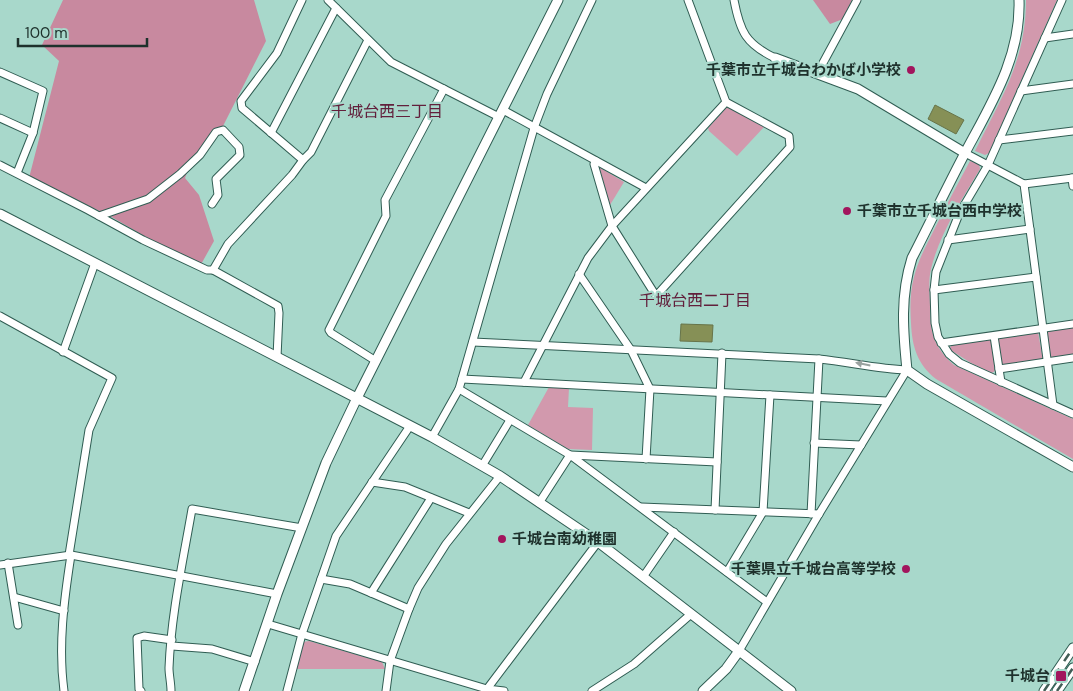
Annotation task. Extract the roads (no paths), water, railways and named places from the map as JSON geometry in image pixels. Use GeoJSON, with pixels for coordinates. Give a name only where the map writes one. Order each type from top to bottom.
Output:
{"type":"FeatureCollection","features":[{"type":"Feature","properties":{"kind":"street"},"geometry":{"type":"LineString","coordinates":[[302,0],[276,53],[241,101],[242,108],[303,160]]}},
{"type":"Feature","properties":{"kind":"street"},"geometry":{"type":"LineString","coordinates":[[328,0],[391,62],[444,89],[534,128],[646,188]]}},
{"type":"Feature","properties":{"kind":"street"},"geometry":{"type":"LineString","coordinates":[[244,691],[277,594],[326,463],[558,0]]}},
{"type":"Feature","properties":{"kind":"street"},"geometry":{"type":"LineString","coordinates":[[432,437],[459,389],[534,128],[547,94],[592,0]]}},
{"type":"Feature","properties":{"kind":"street"},"geometry":{"type":"LineString","coordinates":[[596,161],[594,164],[612,226],[656,296],[790,147],[789,136],[726,102],[688,0]]}},
{"type":"Feature","properties":{"kind":"street"},"geometry":{"type":"LineString","coordinates":[[734,0],[738,20],[745,36],[758,50],[858,89],[965,153],[1024,184],[1072,178],[1073,186]]}},
{"type":"Feature","properties":{"kind":"street"},"geometry":{"type":"LineString","coordinates":[[817,74],[856,0]]}},
{"type":"Feature","properties":{"kind":"street"},"geometry":{"type":"LineString","coordinates":[[703,691],[726,669],[739,651],[815,514],[908,370],[903,306],[906,277],[912,258],[996,96],[1008,68],[1018,27],[1019,0]]}},
{"type":"Feature","properties":{"kind":"street"},"geometry":{"type":"LineString","coordinates":[[1062,0],[988,165],[959,214],[936,272],[934,290],[935,323],[941,343],[949,354],[960,363],[1073,414]]}},
{"type":"Feature","properties":{"kind":"street"},"geometry":{"type":"LineString","coordinates":[[271,133],[336,8]]}},
{"type":"Feature","properties":{"kind":"street"},"geometry":{"type":"LineString","coordinates":[[1045,38],[1073,34]]}},
{"type":"Feature","properties":{"kind":"street"},"geometry":{"type":"LineString","coordinates":[[213,270],[228,244],[311,152],[368,40]]}},
{"type":"Feature","properties":{"kind":"street"},"geometry":{"type":"LineString","coordinates":[[0,72],[43,91],[33,133],[17,173]]}},
{"type":"Feature","properties":{"kind":"street"},"geometry":{"type":"LineString","coordinates":[[1021,91],[1073,84]]}},
{"type":"Feature","properties":{"kind":"street"},"geometry":{"type":"LineString","coordinates":[[376,361],[329,330],[386,216],[385,200],[444,89]]}},
{"type":"Feature","properties":{"kind":"street"},"geometry":{"type":"LineString","coordinates":[[524,382],[588,258],[612,226],[726,102]]}},
{"type":"Feature","properties":{"kind":"street"},"geometry":{"type":"LineString","coordinates":[[0,118],[33,133]]}},
{"type":"Feature","properties":{"kind":"street"},"geometry":{"type":"LineString","coordinates":[[100,216],[148,199],[180,174],[200,155],[216,132],[223,130],[239,147],[240,155],[216,179],[218,195],[212,204]]}},
{"type":"Feature","properties":{"kind":"street"},"geometry":{"type":"LineString","coordinates":[[999,140],[1073,131]]}},
{"type":"Feature","properties":{"kind":"street"},"geometry":{"type":"LineString","coordinates":[[0,166],[17,173],[143,240],[206,270],[213,270],[278,306],[280,314],[277,357]]}},
{"type":"Feature","properties":{"kind":"street"},"geometry":{"type":"LineString","coordinates":[[1024,184],[1053,405]]}},
{"type":"Feature","properties":{"kind":"street"},"geometry":{"type":"LineString","coordinates":[[0,214],[432,437],[500,476],[598,542],[791,691]]}},
{"type":"Feature","properties":{"kind":"street"},"geometry":{"type":"LineString","coordinates":[[948,240],[1030,229]]}},
{"type":"Feature","properties":{"kind":"street"},"geometry":{"type":"LineString","coordinates":[[63,352],[96,263]]}},
{"type":"Feature","properties":{"kind":"street"},"geometry":{"type":"LineString","coordinates":[[579,274],[631,350],[650,388],[646,458]]}},
{"type":"Feature","properties":{"kind":"street"},"geometry":{"type":"LineString","coordinates":[[934,290],[1036,277]]}},
{"type":"Feature","properties":{"kind":"street"},"geometry":{"type":"LineString","coordinates":[[0,316],[112,378],[90,430],[70,555],[64,611],[62,666],[64,691]]}},
{"type":"Feature","properties":{"kind":"street"},"geometry":{"type":"LineString","coordinates":[[941,343],[1073,324]]}},
{"type":"Feature","properties":{"kind":"street"},"geometry":{"type":"LineString","coordinates":[[994,336],[1000,382]]}},
{"type":"Feature","properties":{"kind":"street"},"geometry":{"type":"LineString","coordinates":[[473,342],[819,359],[850,362],[891,370],[908,370],[927,384],[1073,467]]}},
{"type":"Feature","properties":{"kind":"street"},"geometry":{"type":"LineString","coordinates":[[715,510],[722,353]]}},
{"type":"Feature","properties":{"kind":"street"},"geometry":{"type":"LineString","coordinates":[[999,368],[1073,358]]}},
{"type":"Feature","properties":{"kind":"street"},"geometry":{"type":"LineString","coordinates":[[815,514],[814,443],[819,359]]}},
{"type":"Feature","properties":{"kind":"street"},"geometry":{"type":"LineString","coordinates":[[462,378],[887,401]]}},
{"type":"Feature","properties":{"kind":"street"},"geometry":{"type":"LineString","coordinates":[[459,389],[570,455],[641,506],[767,602]]}},
{"type":"Feature","properties":{"kind":"street"},"geometry":{"type":"LineString","coordinates":[[727,572],[762,512],[770,395]]}},
{"type":"Feature","properties":{"kind":"street"},"geometry":{"type":"LineString","coordinates":[[482,466],[510,420]]}},
{"type":"Feature","properties":{"kind":"street"},"geometry":{"type":"LineString","coordinates":[[287,691],[302,634],[336,536],[410,426]]}},
{"type":"Feature","properties":{"kind":"street"},"geometry":{"type":"LineString","coordinates":[[814,443],[861,445]]}},
{"type":"Feature","properties":{"kind":"street"},"geometry":{"type":"LineString","coordinates":[[570,455],[717,462]]}},
{"type":"Feature","properties":{"kind":"street"},"geometry":{"type":"LineString","coordinates":[[539,503],[570,455]]}},
{"type":"Feature","properties":{"kind":"street"},"geometry":{"type":"LineString","coordinates":[[386,691],[390,660],[409,609],[431,567],[469,513],[500,476]]}},
{"type":"Feature","properties":{"kind":"street"},"geometry":{"type":"LineString","coordinates":[[372,482],[405,487],[469,513]]}},
{"type":"Feature","properties":{"kind":"street"},"geometry":{"type":"LineString","coordinates":[[370,593],[431,498]]}},
{"type":"Feature","properties":{"kind":"street"},"geometry":{"type":"LineString","coordinates":[[641,506],[815,514]]}},
{"type":"Feature","properties":{"kind":"street"},"geometry":{"type":"LineString","coordinates":[[171,691],[169,669],[172,643],[180,577],[192,509],[302,528]]}},
{"type":"Feature","properties":{"kind":"street"},"geometry":{"type":"LineString","coordinates":[[643,578],[674,532]]}},
{"type":"Feature","properties":{"kind":"street"},"geometry":{"type":"LineString","coordinates":[[487,690],[598,542]]}},
{"type":"Feature","properties":{"kind":"street"},"geometry":{"type":"LineString","coordinates":[[0,565],[70,555],[277,594]]}},
{"type":"Feature","properties":{"kind":"street"},"geometry":{"type":"LineString","coordinates":[[8,564],[18,625]]}},
{"type":"Feature","properties":{"kind":"street"},"geometry":{"type":"LineString","coordinates":[[321,579],[350,584],[409,609]]}},
{"type":"Feature","properties":{"kind":"street"},"geometry":{"type":"LineString","coordinates":[[14,597],[64,611]]}},
{"type":"Feature","properties":{"kind":"street"},"geometry":{"type":"LineString","coordinates":[[592,691],[634,664],[691,614]]}},
{"type":"Feature","properties":{"kind":"street"},"geometry":{"type":"LineString","coordinates":[[268,624],[487,690],[504,691]]}},
{"type":"Feature","properties":{"kind":"street"},"geometry":{"type":"LineString","coordinates":[[141,691],[139,689],[137,638],[144,636],[172,643],[212,649],[255,662]]}},
{"type":"Feature","properties":{"kind":"street"},"geometry":{"type":"LineString","coordinates":[[1044,691],[1073,648]]}},
{"type":"Feature","properties":{"kind":"street"},"geometry":{"type":"LineString","coordinates":[[1057,691],[1073,668]]}},
{"type":"Feature","properties":{"kind":"railway"},"geometry":{"type":"LineString","coordinates":[[1044,691],[1073,648]]}},
{"type":"Feature","properties":{"kind":"railway"},"geometry":{"type":"LineString","coordinates":[[1057,691],[1073,668]]}},
{"type":"Feature","properties":{"kind":"place","name":"千葉市立千城台わかば小学校"},"geometry":{"type":"Point","coordinates":[911,70]}},
{"type":"Feature","properties":{"kind":"place","name":"千葉市立千城台西中学校"},"geometry":{"type":"Point","coordinates":[847,211]}},
{"type":"Feature","properties":{"kind":"place","name":"千城台南幼稚園"},"geometry":{"type":"Point","coordinates":[502,539]}},
{"type":"Feature","properties":{"kind":"place","name":"千葉県立千城台高等学校"},"geometry":{"type":"Point","coordinates":[906,569]}},
{"type":"Feature","properties":{"kind":"place","name":"千城台"},"geometry":{"type":"Point","coordinates":[1061,676]}},
{"type":"Feature","properties":{"kind":"district","name":"千城台西三丁目"},"geometry":{"type":"Point","coordinates":[387,111]}},
{"type":"Feature","properties":{"kind":"district","name":"千城台西二丁目"},"geometry":{"type":"Point","coordinates":[695,300]}}]}
